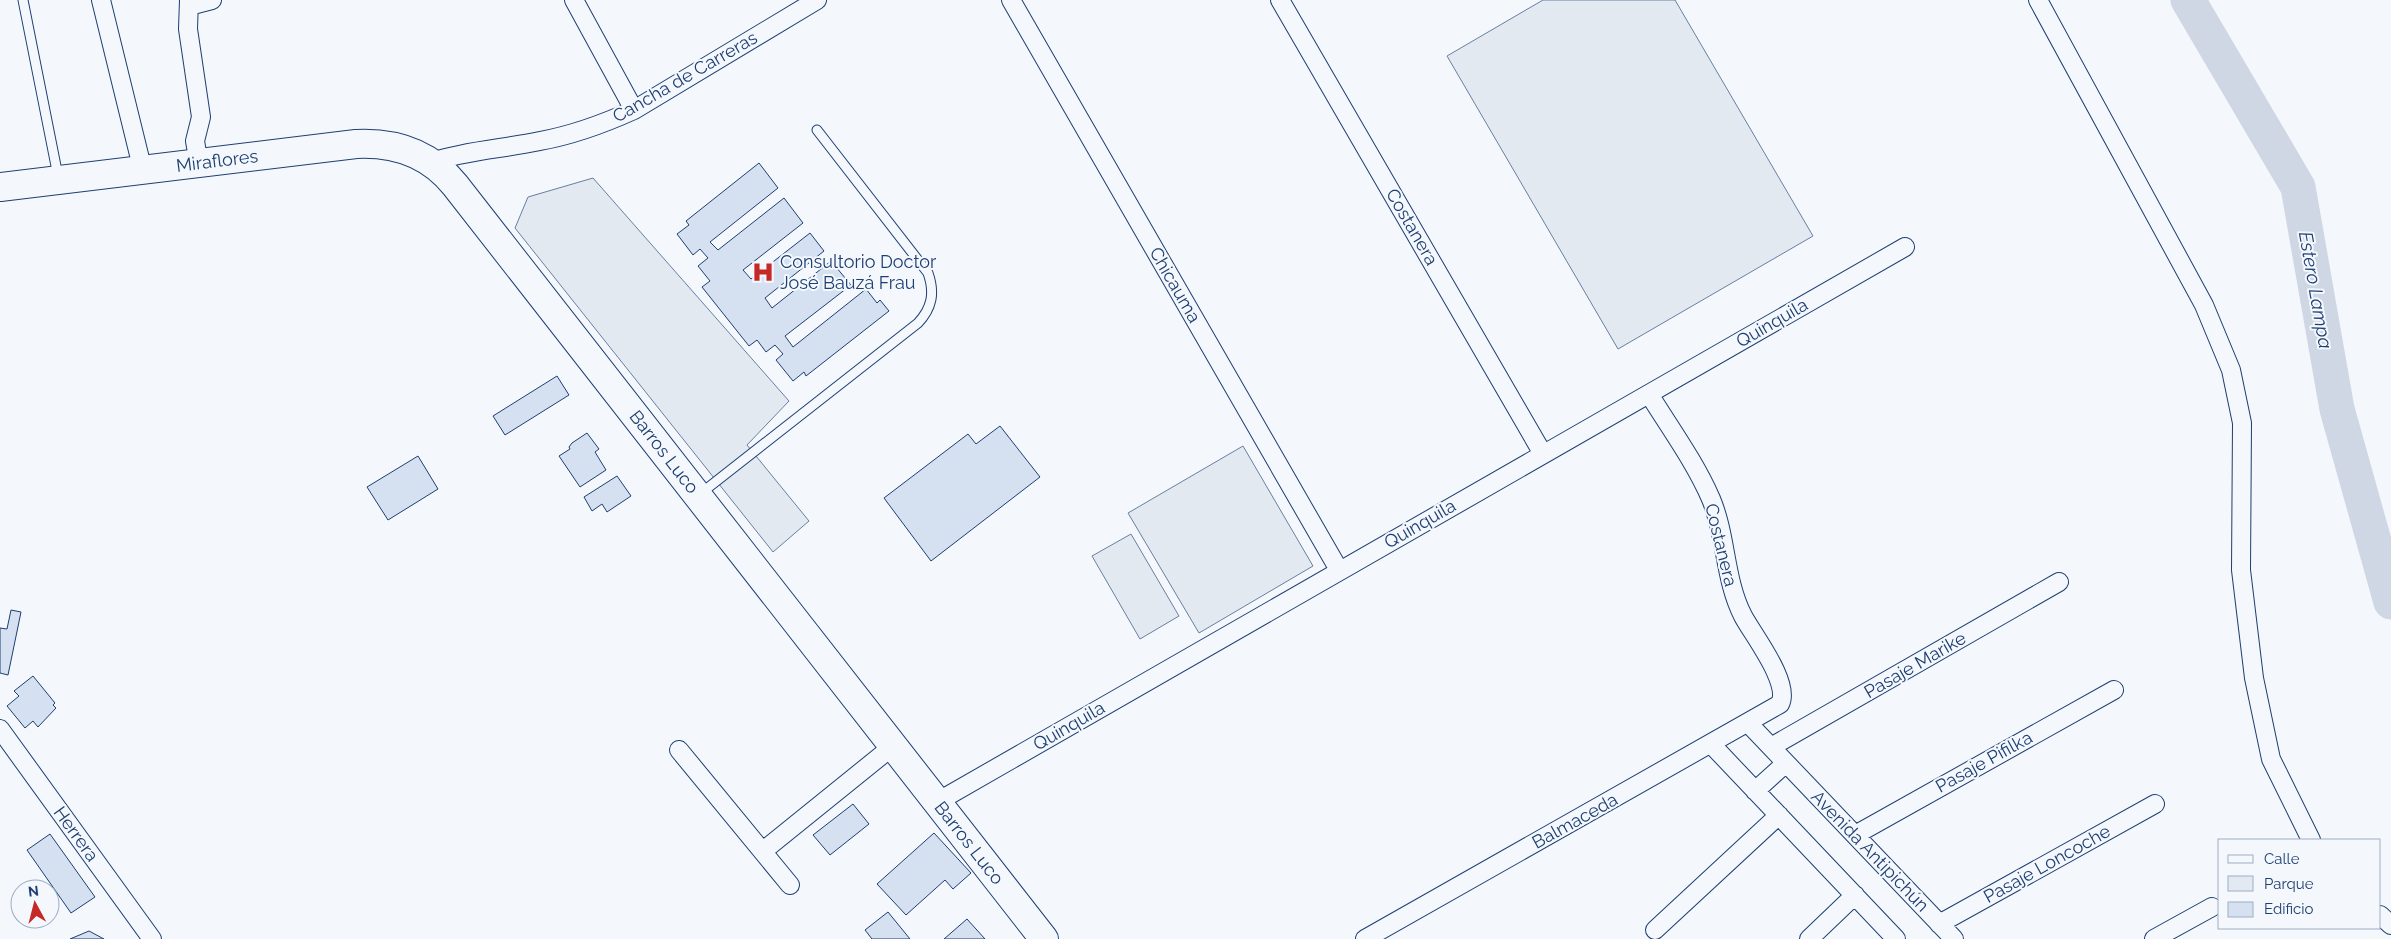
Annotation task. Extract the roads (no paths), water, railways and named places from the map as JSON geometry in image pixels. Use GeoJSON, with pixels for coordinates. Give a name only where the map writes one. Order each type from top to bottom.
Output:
{"type":"FeatureCollection","features":[{"type":"Feature","properties":{"kind":"main road","name":"Miraflores"},"geometry":{"type":"LineString","coordinates":[[0,187],[369,143],[394,146],[423,156],[431,162]]}},
{"type":"Feature","properties":{"kind":"main road","name":"Barros Luco"},"geometry":{"type":"LineString","coordinates":[[431,162],[455,185],[1044,939]]}},
{"type":"Feature","properties":{"kind":"street"},"geometry":{"type":"LineString","coordinates":[[101,0],[143,171]]}},
{"type":"Feature","properties":{"kind":"street"},"geometry":{"type":"LineString","coordinates":[[199,164],[195,142],[201,117],[188,29],[189,3],[212,0]]}},
{"type":"Feature","properties":{"kind":"street"},"geometry":{"type":"LineString","coordinates":[[574,0],[634,110]]}},
{"type":"Feature","properties":{"kind":"street","name":"Cancha de Carreras"},"geometry":{"type":"LineString","coordinates":[[431,162],[469,151],[567,136],[590,129],[634,110],[817,0]]}},
{"type":"Feature","properties":{"kind":"street","name":"Chicauma"},"geometry":{"type":"LineString","coordinates":[[1011,0],[1339,570]]}},
{"type":"Feature","properties":{"kind":"street","name":"Costanera"},"geometry":{"type":"LineString","coordinates":[[1280,0],[1543,454]]}},
{"type":"Feature","properties":{"kind":"street"},"geometry":{"type":"LineString","coordinates":[[2038,0],[2204,305],[2231,370],[2242,423],[2241,570],[2254,678],[2271,759],[2311,839]]}},
{"type":"Feature","properties":{"kind":"street","name":"Quinquila"},"geometry":{"type":"LineString","coordinates":[[937,802],[1905,247]]}},
{"type":"Feature","properties":{"kind":"street","name":"Costanera"},"geometry":{"type":"LineString","coordinates":[[1649,394],[1710,497],[1721,530],[1731,588],[1743,616],[1778,678],[1783,694],[1782,700]]}},
{"type":"Feature","properties":{"kind":"street","name":"Pasaje Marike"},"geometry":{"type":"LineString","coordinates":[[1772,747],[2058,582]]}},
{"type":"Feature","properties":{"kind":"street","name":"Pasaje Pifilka"},"geometry":{"type":"LineString","coordinates":[[1855,835],[2114,690]]}},
{"type":"Feature","properties":{"kind":"street","name":"Balmaceda"},"geometry":{"type":"LineString","coordinates":[[1365,939],[1777,707],[1782,700]]}},
{"type":"Feature","properties":{"kind":"street","name":"Avenida Antipichún"},"geometry":{"type":"LineString","coordinates":[[1748,723],[1954,939]]}},
{"type":"Feature","properties":{"kind":"street","name":"Herrera"},"geometry":{"type":"LineString","coordinates":[[0,729],[152,939]]}},
{"type":"Feature","properties":{"kind":"street"},"geometry":{"type":"LineString","coordinates":[[1711,744],[1896,939]]}},
{"type":"Feature","properties":{"kind":"street"},"geometry":{"type":"LineString","coordinates":[[763,851],[893,746]]}},
{"type":"Feature","properties":{"kind":"street"},"geometry":{"type":"LineString","coordinates":[[679,750],[790,884]]}},
{"type":"Feature","properties":{"kind":"street"},"geometry":{"type":"LineString","coordinates":[[1755,791],[1786,763]]}},
{"type":"Feature","properties":{"kind":"street","name":"Pasaje Loncoche"},"geometry":{"type":"LineString","coordinates":[[1939,924],[2156,804]]}},
{"type":"Feature","properties":{"kind":"street"},"geometry":{"type":"LineString","coordinates":[[1655,930],[1779,815]]}},
{"type":"Feature","properties":{"kind":"street"},"geometry":{"type":"LineString","coordinates":[[1809,939],[1855,895]]}},
{"type":"Feature","properties":{"kind":"street"},"geometry":{"type":"LineString","coordinates":[[2154,939],[2212,906]]}},
{"type":"Feature","properties":{"kind":"street"},"geometry":{"type":"LineString","coordinates":[[2381,917],[2391,925]]}},
{"type":"Feature","properties":{"kind":"lane"},"geometry":{"type":"LineString","coordinates":[[23,0],[58,180]]}},
{"type":"Feature","properties":{"kind":"lane"},"geometry":{"type":"LineString","coordinates":[[698,496],[918,323],[930,307],[932,289],[928,274],[816,130]]}},
{"type":"Feature","properties":{"kind":"waterway","name":"Estero Lampa"},"geometry":{"type":"LineString","coordinates":[[2188,0],[2298,187],[2337,409],[2391,602]]}},
{"type":"Feature","properties":{"kind":"place","name":"Consultorio Doctor José Bauzá Frau"},"geometry":{"type":"Point","coordinates":[763,272]}}]}
